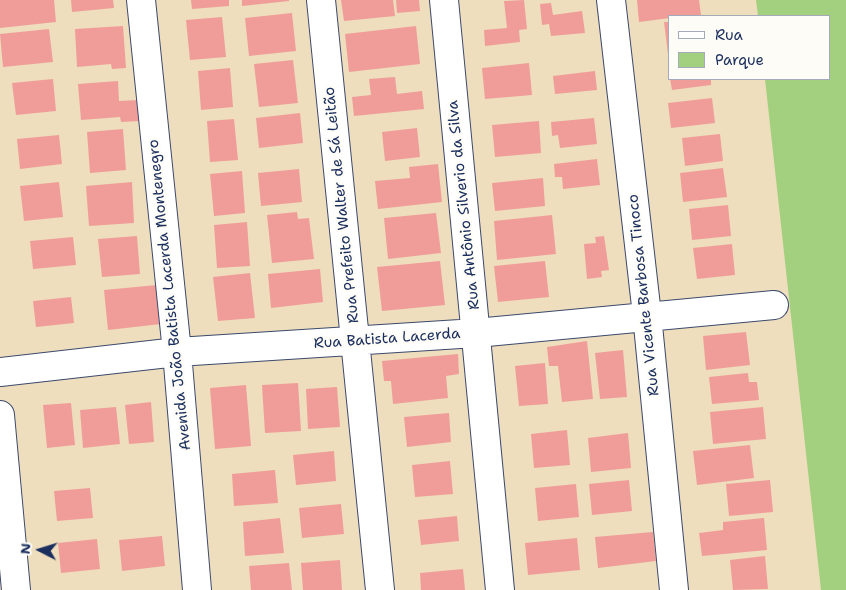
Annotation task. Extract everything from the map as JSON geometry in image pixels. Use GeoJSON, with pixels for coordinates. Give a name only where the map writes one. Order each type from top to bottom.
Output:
{"type":"FeatureCollection","features":[{"type":"Feature","properties":{"kind":"street","name":"Avenida João Batista Lacerda Montenegro"},"geometry":{"type":"LineString","coordinates":[[141,0],[177,352],[197,590]]}},
{"type":"Feature","properties":{"kind":"street","name":"Rua Prefeito Walter de Sá Leitão"},"geometry":{"type":"LineString","coordinates":[[321,0],[380,590]]}},
{"type":"Feature","properties":{"kind":"street","name":"Rua Antônio Silverio da Silva"},"geometry":{"type":"LineString","coordinates":[[444,0],[500,590]]}},
{"type":"Feature","properties":{"kind":"street","name":"Rua Vicente Barbosa Tinoco"},"geometry":{"type":"LineString","coordinates":[[611,0],[647,315],[674,590]]}},
{"type":"Feature","properties":{"kind":"street","name":"Rua Batista Lacerda"},"geometry":{"type":"LineString","coordinates":[[0,372],[177,352],[476,333],[647,315],[774,305]]}},
{"type":"Feature","properties":{"kind":"street"},"geometry":{"type":"LineString","coordinates":[[0,414],[16,590]]}},
{"type":"Feature","properties":{"kind":"green space"},"geometry":{"type":"Polygon","coordinates":[[[756,0],[846,0],[846,590],[821,590],[765,80],[831,80],[831,15],[758,15],[756,0]]]}},
{"type":"Feature","properties":{"kind":"building"},"geometry":{"type":"Polygon","coordinates":[[[0,0],[54,0],[56,22],[0,28],[0,0]]]}},
{"type":"Feature","properties":{"kind":"building"},"geometry":{"type":"Polygon","coordinates":[[[71,0],[113,0],[114,8],[72,12],[71,0]]]}},
{"type":"Feature","properties":{"kind":"building"},"geometry":{"type":"Polygon","coordinates":[[[191,0],[229,0],[229,6],[192,9],[191,0]]]}},
{"type":"Feature","properties":{"kind":"building"},"geometry":{"type":"Polygon","coordinates":[[[242,0],[289,0],[289,1],[242,6],[242,0]]]}},
{"type":"Feature","properties":{"kind":"building"},"geometry":{"type":"Polygon","coordinates":[[[341,0],[393,0],[395,16],[344,21],[341,0]]]}},
{"type":"Feature","properties":{"kind":"building"},"geometry":{"type":"Polygon","coordinates":[[[396,0],[419,0],[420,11],[397,13],[396,0]]]}},
{"type":"Feature","properties":{"kind":"building"},"geometry":{"type":"Polygon","coordinates":[[[524,0],[527,29],[519,30],[520,42],[485,46],[484,30],[507,28],[504,1],[524,0]]]}},
{"type":"Feature","properties":{"kind":"building"},"geometry":{"type":"Polygon","coordinates":[[[637,0],[699,0],[701,15],[668,15],[668,18],[639,22],[637,0]]]}},
{"type":"Feature","properties":{"kind":"building"},"geometry":{"type":"Polygon","coordinates":[[[551,3],[553,15],[582,11],[585,33],[551,36],[549,24],[542,25],[540,4],[551,3]]]}},
{"type":"Feature","properties":{"kind":"building"},"geometry":{"type":"Polygon","coordinates":[[[292,13],[296,51],[249,56],[245,18],[292,13]]]}},
{"type":"Feature","properties":{"kind":"building"},"geometry":{"type":"Polygon","coordinates":[[[222,17],[226,57],[190,60],[186,20],[222,17]]]}},
{"type":"Feature","properties":{"kind":"building"},"geometry":{"type":"Polygon","coordinates":[[[664,22],[668,22],[668,54],[664,22]]]}},
{"type":"Feature","properties":{"kind":"building"},"geometry":{"type":"Polygon","coordinates":[[[123,26],[126,68],[112,69],[111,64],[77,67],[75,29],[123,26]]]}},
{"type":"Feature","properties":{"kind":"building"},"geometry":{"type":"Polygon","coordinates":[[[416,26],[420,64],[349,72],[345,34],[416,26]]]}},
{"type":"Feature","properties":{"kind":"building"},"geometry":{"type":"Polygon","coordinates":[[[49,29],[53,62],[3,67],[0,34],[49,29]]]}},
{"type":"Feature","properties":{"kind":"building"},"geometry":{"type":"Polygon","coordinates":[[[293,60],[298,103],[259,107],[254,64],[293,60]]]}},
{"type":"Feature","properties":{"kind":"building"},"geometry":{"type":"Polygon","coordinates":[[[529,63],[532,95],[485,99],[482,68],[529,63]]]}},
{"type":"Feature","properties":{"kind":"building"},"geometry":{"type":"Polygon","coordinates":[[[230,68],[233,107],[201,110],[198,71],[230,68]]]}},
{"type":"Feature","properties":{"kind":"building"},"geometry":{"type":"Polygon","coordinates":[[[595,71],[597,90],[555,94],[553,76],[595,71]]]}},
{"type":"Feature","properties":{"kind":"building"},"geometry":{"type":"Polygon","coordinates":[[[395,77],[397,94],[422,91],[424,109],[354,116],[352,97],[371,95],[369,79],[395,77]]]}},
{"type":"Feature","properties":{"kind":"building"},"geometry":{"type":"Polygon","coordinates":[[[53,79],[56,111],[16,115],[12,83],[53,79]]]}},
{"type":"Feature","properties":{"kind":"building"},"geometry":{"type":"Polygon","coordinates":[[[670,80],[711,80],[711,85],[672,90],[670,80]]]}},
{"type":"Feature","properties":{"kind":"building"},"geometry":{"type":"Polygon","coordinates":[[[118,81],[119,101],[140,100],[141,121],[121,122],[120,117],[81,120],[78,84],[118,81]]]}},
{"type":"Feature","properties":{"kind":"building"},"geometry":{"type":"Polygon","coordinates":[[[712,98],[715,123],[671,128],[668,103],[712,98]]]}},
{"type":"Feature","properties":{"kind":"building"},"geometry":{"type":"Polygon","coordinates":[[[300,113],[303,143],[259,148],[256,118],[300,113]]]}},
{"type":"Feature","properties":{"kind":"building"},"geometry":{"type":"Polygon","coordinates":[[[594,118],[597,144],[560,148],[558,135],[552,136],[551,122],[594,118]]]}},
{"type":"Feature","properties":{"kind":"building"},"geometry":{"type":"Polygon","coordinates":[[[234,119],[238,160],[210,162],[207,121],[234,119]]]}},
{"type":"Feature","properties":{"kind":"building"},"geometry":{"type":"Polygon","coordinates":[[[539,121],[541,153],[495,157],[492,125],[539,121]]]}},
{"type":"Feature","properties":{"kind":"building"},"geometry":{"type":"Polygon","coordinates":[[[417,128],[420,157],[385,161],[382,132],[417,128]]]}},
{"type":"Feature","properties":{"kind":"building"},"geometry":{"type":"Polygon","coordinates":[[[123,129],[126,170],[90,173],[87,132],[123,129]]]}},
{"type":"Feature","properties":{"kind":"building"},"geometry":{"type":"Polygon","coordinates":[[[720,134],[723,161],[685,166],[682,138],[720,134]]]}},
{"type":"Feature","properties":{"kind":"building"},"geometry":{"type":"Polygon","coordinates":[[[59,135],[62,164],[20,169],[17,139],[59,135]]]}},
{"type":"Feature","properties":{"kind":"building"},"geometry":{"type":"Polygon","coordinates":[[[597,159],[600,185],[563,189],[562,177],[555,177],[554,164],[597,159]]]}},
{"type":"Feature","properties":{"kind":"building"},"geometry":{"type":"Polygon","coordinates":[[[438,164],[442,202],[378,209],[375,181],[410,178],[409,167],[438,164]]]}},
{"type":"Feature","properties":{"kind":"building"},"geometry":{"type":"Polygon","coordinates":[[[723,168],[727,197],[683,202],[680,173],[723,168]]]}},
{"type":"Feature","properties":{"kind":"building"},"geometry":{"type":"Polygon","coordinates":[[[299,169],[302,202],[261,206],[258,173],[299,169]]]}},
{"type":"Feature","properties":{"kind":"building"},"geometry":{"type":"Polygon","coordinates":[[[242,171],[245,213],[214,216],[210,174],[242,171]]]}},
{"type":"Feature","properties":{"kind":"building"},"geometry":{"type":"Polygon","coordinates":[[[543,178],[545,206],[495,211],[492,183],[543,178]]]}},
{"type":"Feature","properties":{"kind":"building"},"geometry":{"type":"Polygon","coordinates":[[[59,182],[63,217],[24,221],[20,186],[59,182]]]}},
{"type":"Feature","properties":{"kind":"building"},"geometry":{"type":"Polygon","coordinates":[[[132,182],[134,223],[89,226],[86,186],[132,182]]]}},
{"type":"Feature","properties":{"kind":"building"},"geometry":{"type":"Polygon","coordinates":[[[728,205],[731,236],[692,240],[689,209],[728,205]]]}},
{"type":"Feature","properties":{"kind":"building"},"geometry":{"type":"Polygon","coordinates":[[[297,212],[298,219],[309,218],[314,259],[272,263],[267,215],[297,212]]]}},
{"type":"Feature","properties":{"kind":"building"},"geometry":{"type":"Polygon","coordinates":[[[436,213],[441,253],[388,259],[384,218],[436,213]]]}},
{"type":"Feature","properties":{"kind":"building"},"geometry":{"type":"Polygon","coordinates":[[[552,215],[556,254],[497,260],[494,221],[552,215]]]}},
{"type":"Feature","properties":{"kind":"building"},"geometry":{"type":"Polygon","coordinates":[[[247,222],[250,266],[217,268],[214,225],[247,222]]]}},
{"type":"Feature","properties":{"kind":"building"},"geometry":{"type":"Polygon","coordinates":[[[137,236],[140,274],[102,277],[98,239],[137,236]]]}},
{"type":"Feature","properties":{"kind":"building"},"geometry":{"type":"Polygon","coordinates":[[[604,236],[609,270],[601,271],[602,277],[587,279],[584,244],[596,243],[595,237],[604,236]]]}},
{"type":"Feature","properties":{"kind":"building"},"geometry":{"type":"Polygon","coordinates":[[[73,237],[76,265],[33,269],[30,241],[73,237]]]}},
{"type":"Feature","properties":{"kind":"building"},"geometry":{"type":"Polygon","coordinates":[[[732,244],[735,275],[697,279],[693,248],[732,244]]]}},
{"type":"Feature","properties":{"kind":"building"},"geometry":{"type":"Polygon","coordinates":[[[440,261],[445,305],[382,311],[377,267],[440,261]]]}},
{"type":"Feature","properties":{"kind":"building"},"geometry":{"type":"Polygon","coordinates":[[[545,261],[549,297],[498,302],[494,266],[545,261]]]}},
{"type":"Feature","properties":{"kind":"building"},"geometry":{"type":"Polygon","coordinates":[[[320,269],[323,302],[271,308],[268,274],[320,269]]]}},
{"type":"Feature","properties":{"kind":"building"},"geometry":{"type":"Polygon","coordinates":[[[250,273],[255,318],[218,321],[213,277],[250,273]]]}},
{"type":"Feature","properties":{"kind":"building"},"geometry":{"type":"Polygon","coordinates":[[[157,285],[161,324],[108,330],[104,290],[157,285]]]}},
{"type":"Feature","properties":{"kind":"building"},"geometry":{"type":"Polygon","coordinates":[[[71,297],[74,323],[36,327],[33,301],[71,297]]]}},
{"type":"Feature","properties":{"kind":"building"},"geometry":{"type":"Polygon","coordinates":[[[746,332],[750,365],[706,370],[703,336],[746,332]]]}},
{"type":"Feature","properties":{"kind":"building"},"geometry":{"type":"Polygon","coordinates":[[[587,341],[593,399],[562,402],[558,366],[549,366],[547,347],[587,341]]]}},
{"type":"Feature","properties":{"kind":"building"},"geometry":{"type":"Polygon","coordinates":[[[623,350],[627,397],[600,399],[595,353],[623,350]]]}},
{"type":"Feature","properties":{"kind":"building"},"geometry":{"type":"Polygon","coordinates":[[[458,354],[459,374],[446,376],[448,398],[393,404],[391,381],[384,381],[382,361],[458,354]]]}},
{"type":"Feature","properties":{"kind":"building"},"geometry":{"type":"Polygon","coordinates":[[[545,363],[548,404],[519,406],[515,366],[545,363]]]}},
{"type":"Feature","properties":{"kind":"building"},"geometry":{"type":"Polygon","coordinates":[[[748,373],[749,382],[757,382],[759,400],[712,404],[709,377],[748,373]]]}},
{"type":"Feature","properties":{"kind":"building"},"geometry":{"type":"Polygon","coordinates":[[[298,383],[301,431],[265,433],[262,385],[298,383]]]}},
{"type":"Feature","properties":{"kind":"building"},"geometry":{"type":"Polygon","coordinates":[[[246,385],[251,446],[215,449],[210,388],[246,385]]]}},
{"type":"Feature","properties":{"kind":"building"},"geometry":{"type":"Polygon","coordinates":[[[337,387],[340,427],[308,429],[306,389],[337,387]]]}},
{"type":"Feature","properties":{"kind":"building"},"geometry":{"type":"Polygon","coordinates":[[[151,402],[154,442],[129,444],[125,405],[151,402]]]}},
{"type":"Feature","properties":{"kind":"building"},"geometry":{"type":"Polygon","coordinates":[[[71,403],[75,445],[47,448],[43,405],[71,403]]]}},
{"type":"Feature","properties":{"kind":"building"},"geometry":{"type":"Polygon","coordinates":[[[116,407],[120,444],[83,448],[80,410],[116,407]]]}},
{"type":"Feature","properties":{"kind":"building"},"geometry":{"type":"Polygon","coordinates":[[[763,407],[766,439],[713,444],[710,412],[763,407]]]}},
{"type":"Feature","properties":{"kind":"building"},"geometry":{"type":"Polygon","coordinates":[[[449,413],[451,442],[407,447],[404,417],[449,413]]]}},
{"type":"Feature","properties":{"kind":"building"},"geometry":{"type":"Polygon","coordinates":[[[567,430],[570,465],[534,468],[531,434],[567,430]]]}},
{"type":"Feature","properties":{"kind":"building"},"geometry":{"type":"Polygon","coordinates":[[[628,433],[631,468],[591,472],[588,438],[628,433]]]}},
{"type":"Feature","properties":{"kind":"building"},"geometry":{"type":"Polygon","coordinates":[[[750,445],[754,478],[697,485],[693,451],[750,445]]]}},
{"type":"Feature","properties":{"kind":"building"},"geometry":{"type":"Polygon","coordinates":[[[334,451],[336,481],[296,485],[293,455],[334,451]]]}},
{"type":"Feature","properties":{"kind":"building"},"geometry":{"type":"Polygon","coordinates":[[[450,461],[453,494],[415,497],[412,465],[450,461]]]}},
{"type":"Feature","properties":{"kind":"building"},"geometry":{"type":"Polygon","coordinates":[[[275,470],[278,503],[234,506],[232,474],[275,470]]]}},
{"type":"Feature","properties":{"kind":"building"},"geometry":{"type":"Polygon","coordinates":[[[629,480],[632,511],[592,515],[589,484],[629,480]]]}},
{"type":"Feature","properties":{"kind":"building"},"geometry":{"type":"Polygon","coordinates":[[[770,480],[773,512],[729,516],[726,484],[770,480]]]}},
{"type":"Feature","properties":{"kind":"building"},"geometry":{"type":"Polygon","coordinates":[[[576,484],[579,517],[538,521],[535,488],[576,484]]]}},
{"type":"Feature","properties":{"kind":"building"},"geometry":{"type":"Polygon","coordinates":[[[90,488],[93,518],[57,521],[54,491],[90,488]]]}},
{"type":"Feature","properties":{"kind":"building"},"geometry":{"type":"Polygon","coordinates":[[[341,504],[344,534],[302,538],[299,508],[341,504]]]}},
{"type":"Feature","properties":{"kind":"building"},"geometry":{"type":"Polygon","coordinates":[[[457,516],[459,541],[421,545],[418,520],[457,516]]]}},
{"type":"Feature","properties":{"kind":"building"},"geometry":{"type":"Polygon","coordinates":[[[280,518],[284,553],[245,556],[243,522],[280,518]]]}},
{"type":"Feature","properties":{"kind":"building"},"geometry":{"type":"Polygon","coordinates":[[[764,518],[767,550],[702,556],[699,533],[723,530],[723,522],[764,518]]]}},
{"type":"Feature","properties":{"kind":"building"},"geometry":{"type":"Polygon","coordinates":[[[653,532],[656,561],[598,568],[595,537],[653,532]]]}},
{"type":"Feature","properties":{"kind":"building"},"geometry":{"type":"Polygon","coordinates":[[[162,536],[165,566],[122,571],[119,540],[162,536]]]}},
{"type":"Feature","properties":{"kind":"building"},"geometry":{"type":"Polygon","coordinates":[[[577,538],[580,570],[528,575],[525,543],[577,538]]]}},
{"type":"Feature","properties":{"kind":"building"},"geometry":{"type":"Polygon","coordinates":[[[97,539],[100,569],[61,573],[58,543],[97,539]]]}},
{"type":"Feature","properties":{"kind":"building"},"geometry":{"type":"Polygon","coordinates":[[[765,556],[768,589],[733,590],[730,560],[765,556]]]}},
{"type":"Feature","properties":{"kind":"building"},"geometry":{"type":"Polygon","coordinates":[[[340,560],[342,590],[303,590],[301,563],[340,560]]]}},
{"type":"Feature","properties":{"kind":"building"},"geometry":{"type":"Polygon","coordinates":[[[289,563],[292,590],[251,590],[249,566],[289,563]]]}},
{"type":"Feature","properties":{"kind":"building"},"geometry":{"type":"Polygon","coordinates":[[[463,569],[465,590],[421,590],[420,573],[463,569]]]}}]}
